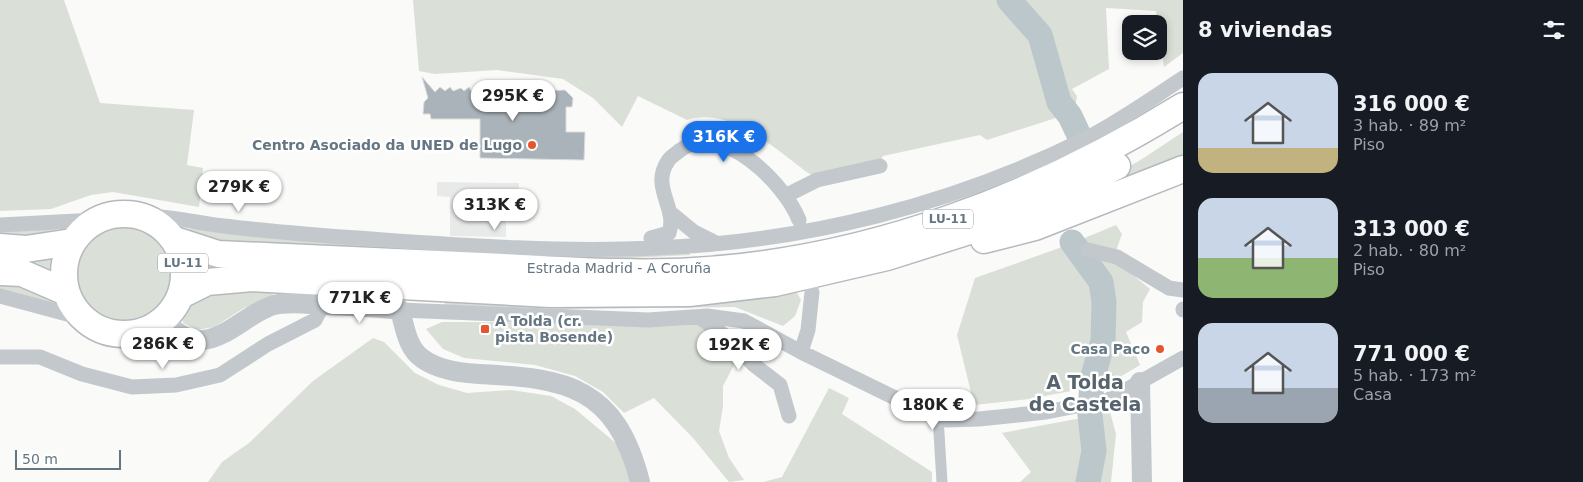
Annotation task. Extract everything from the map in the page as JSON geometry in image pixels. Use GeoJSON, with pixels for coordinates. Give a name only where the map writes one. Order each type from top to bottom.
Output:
{"type":"FeatureCollection","features":[{"type":"Feature","properties":{"kind":"highway","name":"Estrada Madrid - A Coruña"},"geometry":{"type":"LineString","coordinates":[[175,240],[218,254],[560,270],[693,271],[774,263],[868,244],[992,204],[1064,172],[1136,135],[1183,106]]}},
{"type":"Feature","properties":{"kind":"highway","name":"Estrada Madrid - A Coruña"},"geometry":{"type":"LineString","coordinates":[[181,295],[207,282],[252,278],[550,294],[689,293],[776,283],[887,257],[985,226],[1076,187],[1118,165],[1183,125]]}},
{"type":"Feature","properties":{"kind":"highway"},"geometry":{"type":"LineString","coordinates":[[776,283],[868,271],[1035,227],[1183,170]]}},
{"type":"Feature","properties":{"kind":"highway","name":"Estrada Madrid - A Coruña"},"geometry":{"type":"LineString","coordinates":[[128,213],[144,216],[161,226],[175,240],[184,267],[181,295],[173,309],[163,320],[148,330],[122,334],[97,328],[82,318],[72,306],[66,292],[63,275],[65,258],[72,242],[82,230],[96,220],[111,214],[128,213]]}},
{"type":"Feature","properties":{"kind":"highway"},"geometry":{"type":"LineString","coordinates":[[0,247],[26,249],[72,242]]}},
{"type":"Feature","properties":{"kind":"highway"},"geometry":{"type":"LineString","coordinates":[[0,272],[22,273],[66,292]]}},
{"type":"Feature","properties":{"kind":"street"},"geometry":{"type":"LineString","coordinates":[[144,216],[165,216],[236,227],[420,242],[537,248],[655,248],[753,240],[820,229],[916,206],[1034,163],[1089,137],[1183,78]]}},
{"type":"Feature","properties":{"kind":"street"},"geometry":{"type":"LineString","coordinates":[[655,248],[651,238],[669,233],[672,224],[672,214],[662,191],[661,180],[668,161],[687,145],[705,142],[730,148],[743,155],[770,176],[787,195],[799,220]]}},
{"type":"Feature","properties":{"kind":"street"},"geometry":{"type":"LineString","coordinates":[[787,195],[817,180],[880,166]]}},
{"type":"Feature","properties":{"kind":"street"},"geometry":{"type":"LineString","coordinates":[[672,214],[694,232],[718,243]]}},
{"type":"Feature","properties":{"kind":"street"},"geometry":{"type":"LineString","coordinates":[[0,225],[96,220]]}},
{"type":"Feature","properties":{"kind":"street"},"geometry":{"type":"LineString","coordinates":[[1088,250],[1117,257],[1168,288],[1183,290]]}},
{"type":"Feature","properties":{"kind":"street"},"geometry":{"type":"LineString","coordinates":[[801,352],[808,330],[812,292]]}},
{"type":"Feature","properties":{"kind":"street"},"geometry":{"type":"LineString","coordinates":[[0,296],[82,318]]}},
{"type":"Feature","properties":{"kind":"street"},"geometry":{"type":"LineString","coordinates":[[163,320],[172,329],[190,339],[202,340],[218,336],[253,314],[276,305],[301,303],[400,310],[648,320],[700,317],[729,319],[744,321],[801,352],[946,420],[979,419],[1059,410],[1108,400],[1183,358]]}},
{"type":"Feature","properties":{"kind":"street"},"geometry":{"type":"LineString","coordinates":[[0,357],[40,357],[82,374],[132,387],[176,385],[220,375],[268,344],[315,320],[323,305]]}},
{"type":"Feature","properties":{"kind":"street"},"geometry":{"type":"LineString","coordinates":[[400,310],[409,342],[419,356],[436,365],[460,373],[530,376],[566,384],[592,398],[610,414],[624,436],[634,459],[640,482]]}},
{"type":"Feature","properties":{"kind":"street"},"geometry":{"type":"LineString","coordinates":[[700,317],[724,335],[753,364],[780,386],[789,416]]}},
{"type":"Feature","properties":{"kind":"street"},"geometry":{"type":"LineString","coordinates":[[1140,382],[1142,482]]}},
{"type":"Feature","properties":{"kind":"street"},"geometry":{"type":"LineString","coordinates":[[938,417],[942,482]]}},
{"type":"Feature","properties":{"kind":"shaded area"},"geometry":{"type":"Polygon","coordinates":[[[0,0],[64,0],[100,103],[194,110],[187,165],[203,168],[199,207],[113,192],[91,195],[51,209],[0,211],[0,0]]]}},
{"type":"Feature","properties":{"kind":"shaded area"},"geometry":{"type":"Polygon","coordinates":[[[413,0],[1183,0],[1183,53],[1164,67],[1163,60],[1167,60],[1167,15],[1157,15],[1156,11],[1106,8],[1109,69],[1072,89],[1077,96],[1075,109],[1059,117],[987,140],[980,135],[883,156],[880,161],[811,175],[768,143],[737,125],[720,119],[704,117],[687,120],[638,96],[622,127],[593,98],[563,79],[497,70],[435,74],[419,71],[413,0]]]}},
{"type":"Feature","properties":{"kind":"shaded area"},"geometry":{"type":"Polygon","coordinates":[[[1183,132],[1183,160],[1057,205],[1139,161],[1183,132]]]}},
{"type":"Feature","properties":{"kind":"shaded area"},"geometry":{"type":"Polygon","coordinates":[[[437,182],[519,183],[519,197],[506,197],[506,237],[450,236],[450,197],[437,196],[437,182]]]}},
{"type":"Feature","properties":{"kind":"shaded area"},"geometry":{"type":"Polygon","coordinates":[[[113,224],[133,224],[142,227],[159,238],[170,255],[173,264],[173,284],[170,293],[159,310],[142,321],[133,324],[113,324],[95,316],[81,302],[73,284],[73,264],[81,246],[95,232],[113,224]]]}},
{"type":"Feature","properties":{"kind":"shaded area"},"geometry":{"type":"Polygon","coordinates":[[[1116,225],[1122,234],[1113,259],[1150,289],[1143,302],[1142,322],[1126,332],[1140,365],[1108,384],[1029,399],[974,405],[957,335],[975,278],[1065,246],[1116,225]]]}},
{"type":"Feature","properties":{"kind":"shaded area"},"geometry":{"type":"Polygon","coordinates":[[[211,228],[690,252],[690,255],[612,259],[214,242],[185,229],[211,228]]]}},
{"type":"Feature","properties":{"kind":"shaded area"},"geometry":{"type":"Polygon","coordinates":[[[57,229],[32,236],[0,235],[0,230],[57,229]]]}},
{"type":"Feature","properties":{"kind":"shaded area"},"geometry":{"type":"Polygon","coordinates":[[[53,255],[50,272],[12,261],[53,255]]]}},
{"type":"Feature","properties":{"kind":"shaded area"},"geometry":{"type":"Polygon","coordinates":[[[194,257],[219,266],[196,271],[194,257]]]}},
{"type":"Feature","properties":{"kind":"shaded area"},"geometry":{"type":"Polygon","coordinates":[[[0,283],[34,289],[54,299],[53,304],[0,290],[0,283]]]}},
{"type":"Feature","properties":{"kind":"shaded area"},"geometry":{"type":"Polygon","coordinates":[[[272,289],[273,297],[244,308],[214,327],[197,330],[183,323],[182,315],[197,295],[272,289]]]}},
{"type":"Feature","properties":{"kind":"shaded area"},"geometry":{"type":"Polygon","coordinates":[[[796,291],[801,300],[795,316],[783,326],[735,307],[565,309],[445,305],[444,298],[796,291]]]}},
{"type":"Feature","properties":{"kind":"shaded area"},"geometry":{"type":"Polygon","coordinates":[[[442,322],[718,323],[734,365],[723,386],[723,406],[719,431],[729,458],[744,480],[729,482],[693,438],[654,398],[624,413],[603,392],[575,376],[535,365],[464,358],[443,349],[426,329],[442,322]]]}},
{"type":"Feature","properties":{"kind":"shaded area"},"geometry":{"type":"Polygon","coordinates":[[[373,338],[384,342],[415,373],[439,385],[467,393],[511,390],[551,396],[575,409],[623,449],[632,482],[208,482],[222,462],[249,443],[313,381],[373,338]]]}},
{"type":"Feature","properties":{"kind":"shaded area"},"geometry":{"type":"Polygon","coordinates":[[[829,388],[849,398],[842,414],[932,472],[932,482],[763,482],[782,477],[829,388]]]}},
{"type":"Feature","properties":{"kind":"shaded area"},"geometry":{"type":"Polygon","coordinates":[[[1110,412],[1116,434],[1111,482],[1094,482],[1100,445],[1093,416],[1110,412]]]}},
{"type":"Feature","properties":{"kind":"shaded area"},"geometry":{"type":"Polygon","coordinates":[[[1093,416],[1100,445],[1094,482],[1086,482],[1090,464],[1087,417],[1093,416]]]}},
{"type":"Feature","properties":{"kind":"shaded area"},"geometry":{"type":"Polygon","coordinates":[[[1087,417],[1090,464],[1086,482],[1020,482],[1031,472],[1002,433],[1087,417]]]}},
{"type":"Feature","properties":{"kind":"building"},"geometry":{"type":"Polygon","coordinates":[[[422,77],[435,92],[440,87],[445,91],[450,87],[453,91],[461,88],[464,91],[469,87],[472,92],[479,88],[483,93],[565,90],[573,98],[572,107],[566,107],[566,132],[585,132],[584,160],[480,158],[480,119],[431,119],[430,114],[423,114],[424,102],[428,98],[422,77]]]}},
{"type":"Feature","properties":{"kind":"waterway"},"geometry":{"type":"LineString","coordinates":[[1009,0],[1040,35],[1059,102],[1070,116],[1078,133]]}},
{"type":"Feature","properties":{"kind":"waterway"},"geometry":{"type":"LineString","coordinates":[[1072,242],[1101,282],[1104,302],[1103,341],[1092,380],[1090,415],[1094,451],[1088,482]]}},
{"type":"Feature","properties":{"kind":"place","name":"Centro Asociado da UNED de Lugo"},"geometry":{"type":"Point","coordinates":[532,145]}},
{"type":"Feature","properties":{"kind":"place","name":"A Tolda (cr. pista Bosende)"},"geometry":{"type":"Point","coordinates":[485,329]}},
{"type":"Feature","properties":{"kind":"place","name":"Casa Paco"},"geometry":{"type":"Point","coordinates":[1160,349]}},
{"type":"Feature","properties":{"kind":"district","name":"A Tolda de Castela"},"geometry":{"type":"Point","coordinates":[1085,393]}}]}
